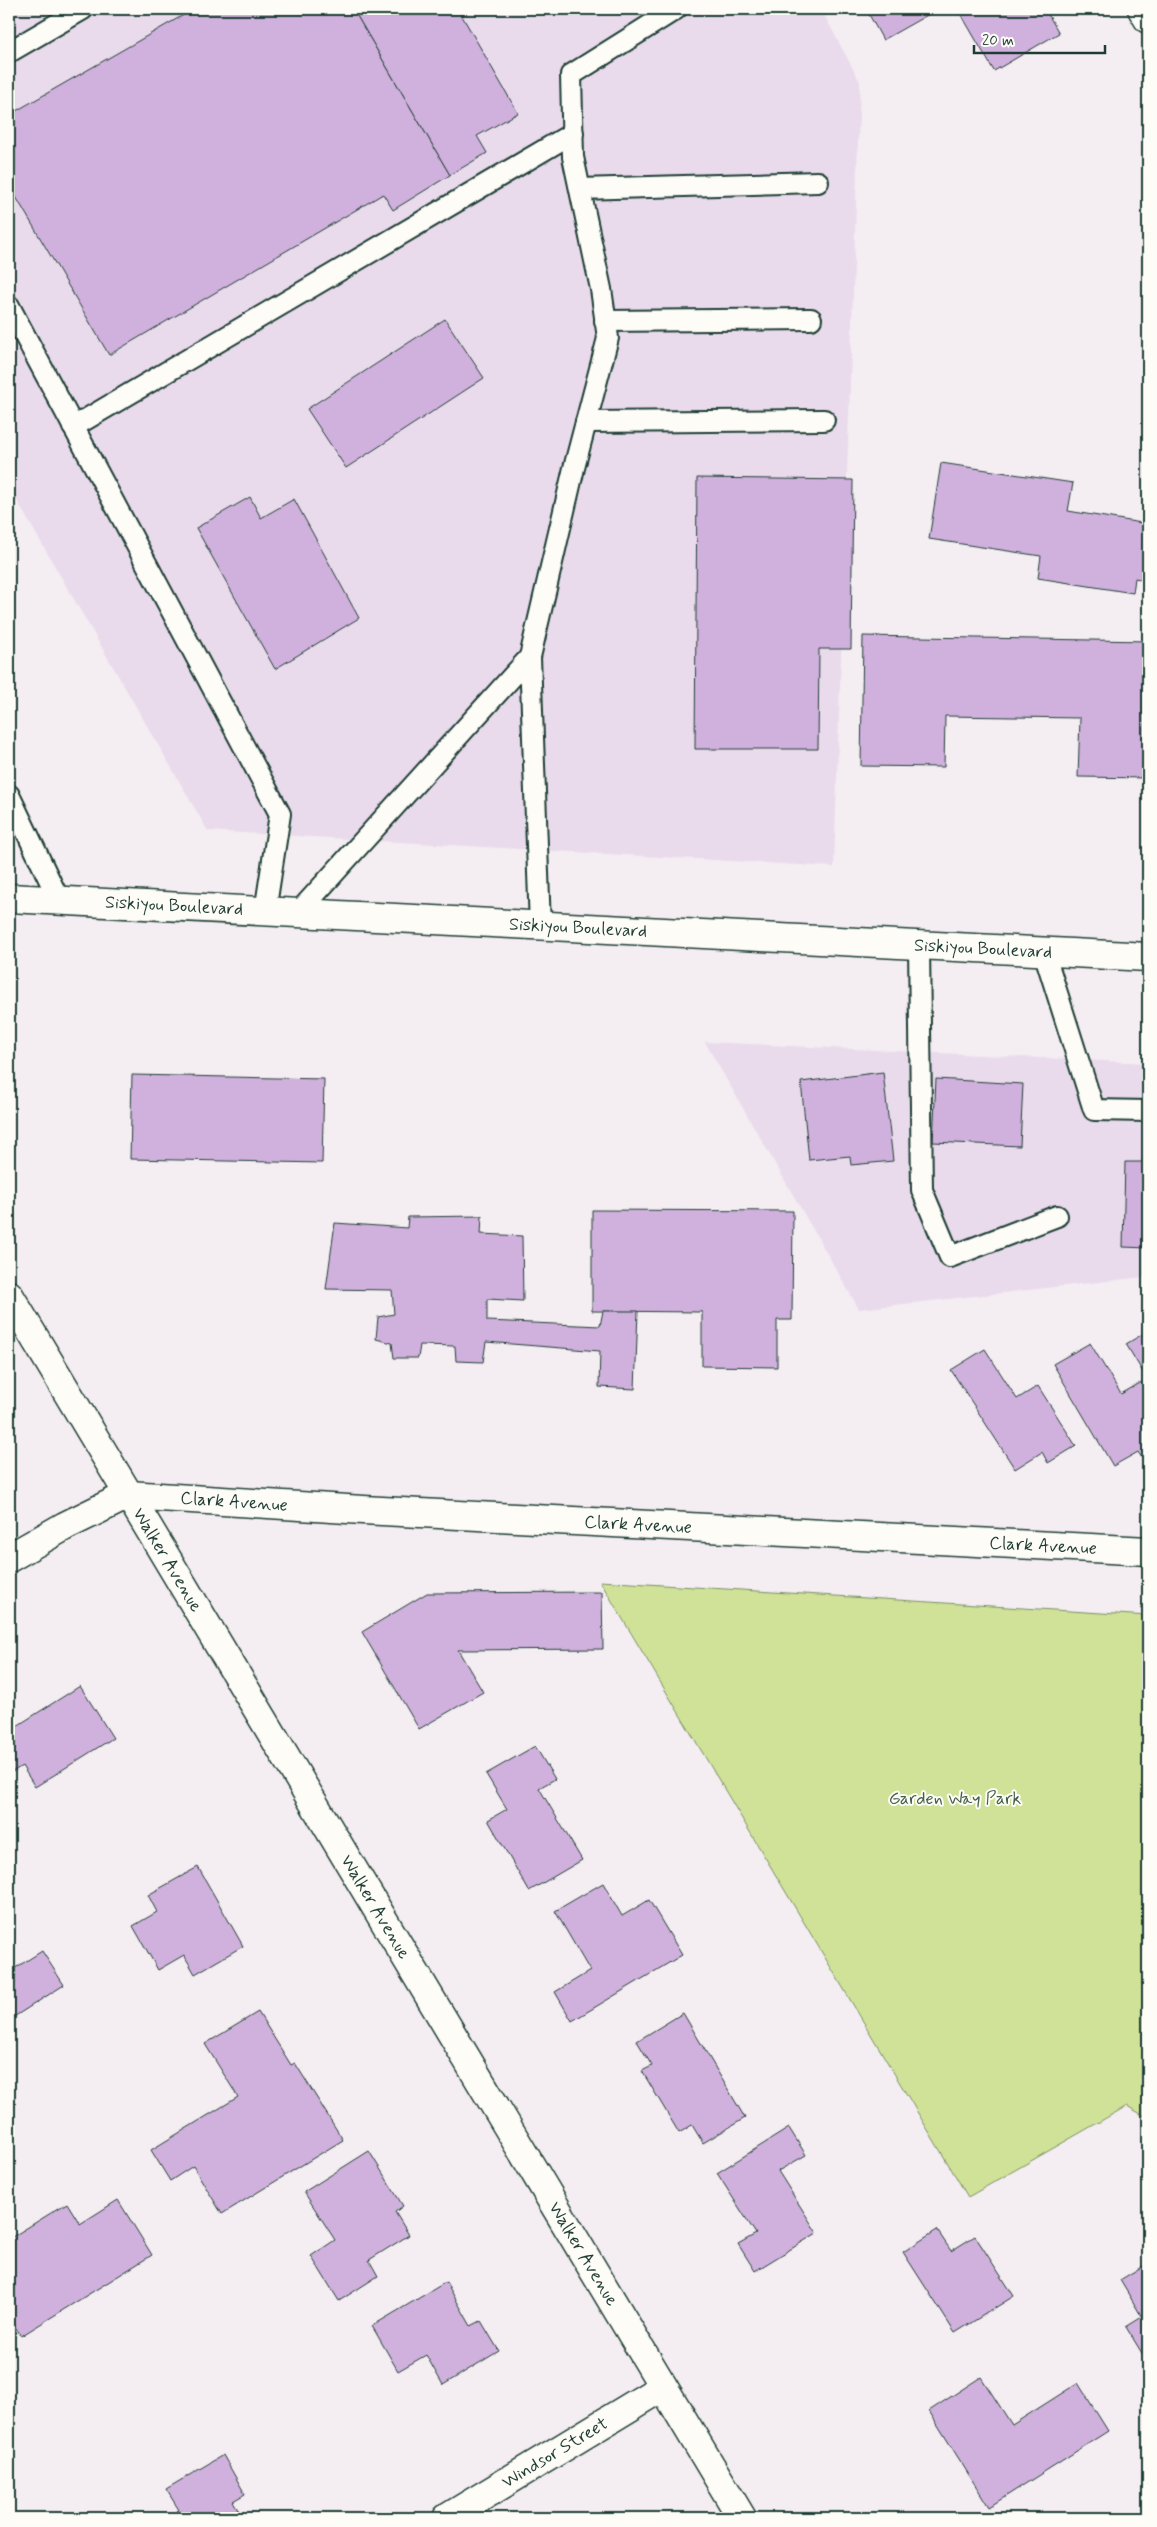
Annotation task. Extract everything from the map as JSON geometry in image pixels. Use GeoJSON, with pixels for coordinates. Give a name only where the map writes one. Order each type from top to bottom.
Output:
{"type":"FeatureCollection","features":[{"type":"Feature","properties":{"kind":"street"},"geometry":{"type":"LineString","coordinates":[[1142,9],[1148,19]]}},
{"type":"Feature","properties":{"kind":"street","name":"Siskiyou Boulevard"},"geometry":{"type":"LineString","coordinates":[[9,898],[1148,957]]}},
{"type":"Feature","properties":{"kind":"street","name":"Walker Avenue"},"geometry":{"type":"LineString","coordinates":[[9,1295],[742,2518]]}},
{"type":"Feature","properties":{"kind":"street"},"geometry":{"type":"LineString","coordinates":[[9,1558],[65,1526],[128,1495]]}},
{"type":"Feature","properties":{"kind":"street","name":"Clark Avenue"},"geometry":{"type":"LineString","coordinates":[[128,1495],[373,1511],[1148,1552]]}},
{"type":"Feature","properties":{"kind":"street","name":"Windsor Street"},"geometry":{"type":"LineString","coordinates":[[447,2518],[663,2387]]}},
{"type":"Feature","properties":{"kind":"lane"},"geometry":{"type":"LineString","coordinates":[[9,52],[83,9]]}},
{"type":"Feature","properties":{"kind":"lane"},"geometry":{"type":"LineString","coordinates":[[540,926],[530,657],[608,338],[601,289],[573,157],[571,75],[676,9]]}},
{"type":"Feature","properties":{"kind":"lane"},"geometry":{"type":"LineString","coordinates":[[74,427],[572,133]]}},
{"type":"Feature","properties":{"kind":"lane"},"geometry":{"type":"LineString","coordinates":[[580,189],[818,182]]}},
{"type":"Feature","properties":{"kind":"lane"},"geometry":{"type":"LineString","coordinates":[[9,306],[280,814],[265,912]]}},
{"type":"Feature","properties":{"kind":"lane"},"geometry":{"type":"LineString","coordinates":[[606,321],[811,319]]}},
{"type":"Feature","properties":{"kind":"lane"},"geometry":{"type":"LineString","coordinates":[[586,422],[824,420]]}},
{"type":"Feature","properties":{"kind":"lane"},"geometry":{"type":"LineString","coordinates":[[297,914],[530,657]]}},
{"type":"Feature","properties":{"kind":"lane"},"geometry":{"type":"LineString","coordinates":[[9,795],[60,900]]}},
{"type":"Feature","properties":{"kind":"lane"},"geometry":{"type":"LineString","coordinates":[[919,945],[922,1190],[950,1257],[1056,1216]]}},
{"type":"Feature","properties":{"kind":"lane"},"geometry":{"type":"LineString","coordinates":[[1044,952],[1094,1110],[1148,1111]]}},
{"type":"Feature","properties":{"kind":"shaded area"},"geometry":{"type":"Polygon","coordinates":[[[9,9],[821,9],[860,82],[834,867],[208,831],[9,487],[9,9]]]}},
{"type":"Feature","properties":{"kind":"shaded area"},"geometry":{"type":"Polygon","coordinates":[[[705,1042],[1148,1063],[1148,1283],[1144,1277],[859,1309],[705,1042]]]}},
{"type":"Feature","properties":{"kind":"green space","name":"Garden Way Park"},"geometry":{"type":"Polygon","coordinates":[[[600,1581],[1148,1616],[1148,2118],[1127,2106],[968,2197],[600,1581]]]}},
{"type":"Feature","properties":{"kind":"building"},"geometry":{"type":"Polygon","coordinates":[[[194,9],[353,9],[450,175],[393,210],[383,194],[109,355],[9,185],[9,115],[194,9]]]}},
{"type":"Feature","properties":{"kind":"building"},"geometry":{"type":"Polygon","coordinates":[[[353,9],[458,9],[518,113],[477,136],[487,153],[450,175],[353,9]]]}},
{"type":"Feature","properties":{"kind":"building"},"geometry":{"type":"Polygon","coordinates":[[[866,9],[938,9],[883,40],[866,9]]]}},
{"type":"Feature","properties":{"kind":"building"},"geometry":{"type":"Polygon","coordinates":[[[958,9],[1045,9],[1059,33],[994,71],[958,9]]]}},
{"type":"Feature","properties":{"kind":"building"},"geometry":{"type":"Polygon","coordinates":[[[445,319],[484,378],[346,468],[307,409],[445,319]]]}},
{"type":"Feature","properties":{"kind":"building"},"geometry":{"type":"Polygon","coordinates":[[[941,463],[1073,483],[1068,511],[1148,524],[1148,581],[1135,578],[1133,593],[1038,578],[1041,556],[929,539],[941,463]]]}},
{"type":"Feature","properties":{"kind":"building"},"geometry":{"type":"Polygon","coordinates":[[[697,478],[853,480],[851,649],[819,649],[818,749],[695,749],[697,478]]]}},
{"type":"Feature","properties":{"kind":"building"},"geometry":{"type":"Polygon","coordinates":[[[9,486],[16,499],[9,503],[9,486]]]}},
{"type":"Feature","properties":{"kind":"building"},"geometry":{"type":"Polygon","coordinates":[[[250,497],[261,518],[294,499],[359,618],[275,669],[196,528],[250,497]]]}},
{"type":"Feature","properties":{"kind":"building"},"geometry":{"type":"Polygon","coordinates":[[[863,636],[1148,641],[1148,778],[1078,777],[1080,718],[945,716],[944,767],[861,766],[863,636]]]}},
{"type":"Feature","properties":{"kind":"building"},"geometry":{"type":"Polygon","coordinates":[[[883,1072],[893,1161],[851,1165],[850,1156],[809,1160],[801,1082],[883,1072]]]}},
{"type":"Feature","properties":{"kind":"building"},"geometry":{"type":"Polygon","coordinates":[[[132,1075],[324,1079],[322,1163],[130,1159],[132,1075]]]}},
{"type":"Feature","properties":{"kind":"building"},"geometry":{"type":"Polygon","coordinates":[[[936,1079],[1023,1084],[1020,1146],[933,1142],[936,1079]]]}},
{"type":"Feature","properties":{"kind":"building"},"geometry":{"type":"Polygon","coordinates":[[[1125,1162],[1148,1162],[1148,1248],[1123,1247],[1125,1162]]]}},
{"type":"Feature","properties":{"kind":"building"},"geometry":{"type":"Polygon","coordinates":[[[592,1210],[793,1211],[792,1320],[777,1320],[777,1367],[702,1366],[702,1312],[592,1311],[592,1210]]]}},
{"type":"Feature","properties":{"kind":"building"},"geometry":{"type":"Polygon","coordinates":[[[482,1216],[481,1234],[522,1236],[523,1301],[487,1299],[487,1321],[600,1326],[603,1311],[638,1311],[635,1389],[599,1387],[600,1351],[486,1342],[483,1362],[456,1361],[455,1346],[420,1345],[418,1358],[394,1358],[392,1343],[376,1339],[378,1317],[394,1314],[392,1290],[326,1289],[335,1223],[407,1228],[408,1217],[482,1216]]]}},
{"type":"Feature","properties":{"kind":"building"},"geometry":{"type":"Polygon","coordinates":[[[1148,1331],[1148,1463],[1146,1464],[1138,1452],[1113,1466],[1053,1364],[1090,1343],[1121,1394],[1147,1379],[1126,1344],[1148,1331]]]}},
{"type":"Feature","properties":{"kind":"building"},"geometry":{"type":"Polygon","coordinates":[[[985,1349],[1017,1399],[1038,1386],[1076,1446],[1048,1463],[1042,1452],[1015,1469],[951,1370],[985,1349]]]}},
{"type":"Feature","properties":{"kind":"building"},"geometry":{"type":"Polygon","coordinates":[[[602,1592],[603,1649],[458,1650],[483,1692],[419,1729],[362,1632],[427,1593],[602,1592]]]}},
{"type":"Feature","properties":{"kind":"building"},"geometry":{"type":"Polygon","coordinates":[[[80,1686],[113,1738],[35,1787],[22,1766],[9,1774],[9,1731],[80,1686]]]}},
{"type":"Feature","properties":{"kind":"building"},"geometry":{"type":"Polygon","coordinates":[[[535,1746],[555,1779],[539,1788],[582,1860],[529,1891],[488,1820],[507,1809],[486,1774],[535,1746]]]}},
{"type":"Feature","properties":{"kind":"building"},"geometry":{"type":"Polygon","coordinates":[[[198,1867],[243,1946],[195,1974],[184,1955],[158,1970],[133,1926],[157,1912],[148,1895],[198,1867]]]}},
{"type":"Feature","properties":{"kind":"building"},"geometry":{"type":"Polygon","coordinates":[[[603,1883],[622,1916],[649,1900],[682,1955],[572,2021],[555,1992],[590,1971],[555,1911],[603,1883]]]}},
{"type":"Feature","properties":{"kind":"building"},"geometry":{"type":"Polygon","coordinates":[[[42,1951],[64,1985],[9,2020],[9,1972],[42,1951]]]}},
{"type":"Feature","properties":{"kind":"building"},"geometry":{"type":"Polygon","coordinates":[[[258,2012],[291,2065],[295,2063],[343,2140],[222,2214],[193,2166],[170,2181],[151,2150],[238,2097],[205,2044],[258,2012]]]}},
{"type":"Feature","properties":{"kind":"building"},"geometry":{"type":"Polygon","coordinates":[[[683,2013],[745,2118],[703,2143],[692,2125],[679,2133],[642,2071],[652,2066],[637,2041],[683,2013]]]}},
{"type":"Feature","properties":{"kind":"building"},"geometry":{"type":"Polygon","coordinates":[[[789,2128],[806,2155],[778,2171],[817,2233],[755,2271],[738,2244],[756,2234],[717,2173],[789,2128]]]}},
{"type":"Feature","properties":{"kind":"building"},"geometry":{"type":"Polygon","coordinates":[[[369,2151],[403,2206],[395,2212],[409,2235],[369,2260],[378,2276],[339,2301],[311,2256],[335,2240],[304,2192],[369,2151]]]}},
{"type":"Feature","properties":{"kind":"building"},"geometry":{"type":"Polygon","coordinates":[[[118,2200],[152,2255],[21,2336],[9,2316],[9,2239],[67,2203],[80,2224],[118,2200]]]}},
{"type":"Feature","properties":{"kind":"building"},"geometry":{"type":"Polygon","coordinates":[[[937,2230],[951,2251],[975,2236],[1014,2296],[955,2333],[903,2252],[937,2230]]]}},
{"type":"Feature","properties":{"kind":"building"},"geometry":{"type":"Polygon","coordinates":[[[1148,2263],[1148,2363],[1126,2327],[1142,2317],[1120,2280],[1148,2263]]]}},
{"type":"Feature","properties":{"kind":"building"},"geometry":{"type":"Polygon","coordinates":[[[446,2282],[471,2326],[481,2321],[499,2351],[443,2385],[426,2355],[398,2371],[372,2326],[446,2282]]]}},
{"type":"Feature","properties":{"kind":"building"},"geometry":{"type":"Polygon","coordinates":[[[981,2377],[1012,2425],[1078,2383],[1108,2431],[989,2507],[929,2411],[981,2377]]]}},
{"type":"Feature","properties":{"kind":"building"},"geometry":{"type":"Polygon","coordinates":[[[223,2455],[245,2494],[233,2501],[243,2518],[165,2518],[179,2510],[166,2489],[223,2455]]]}}]}
